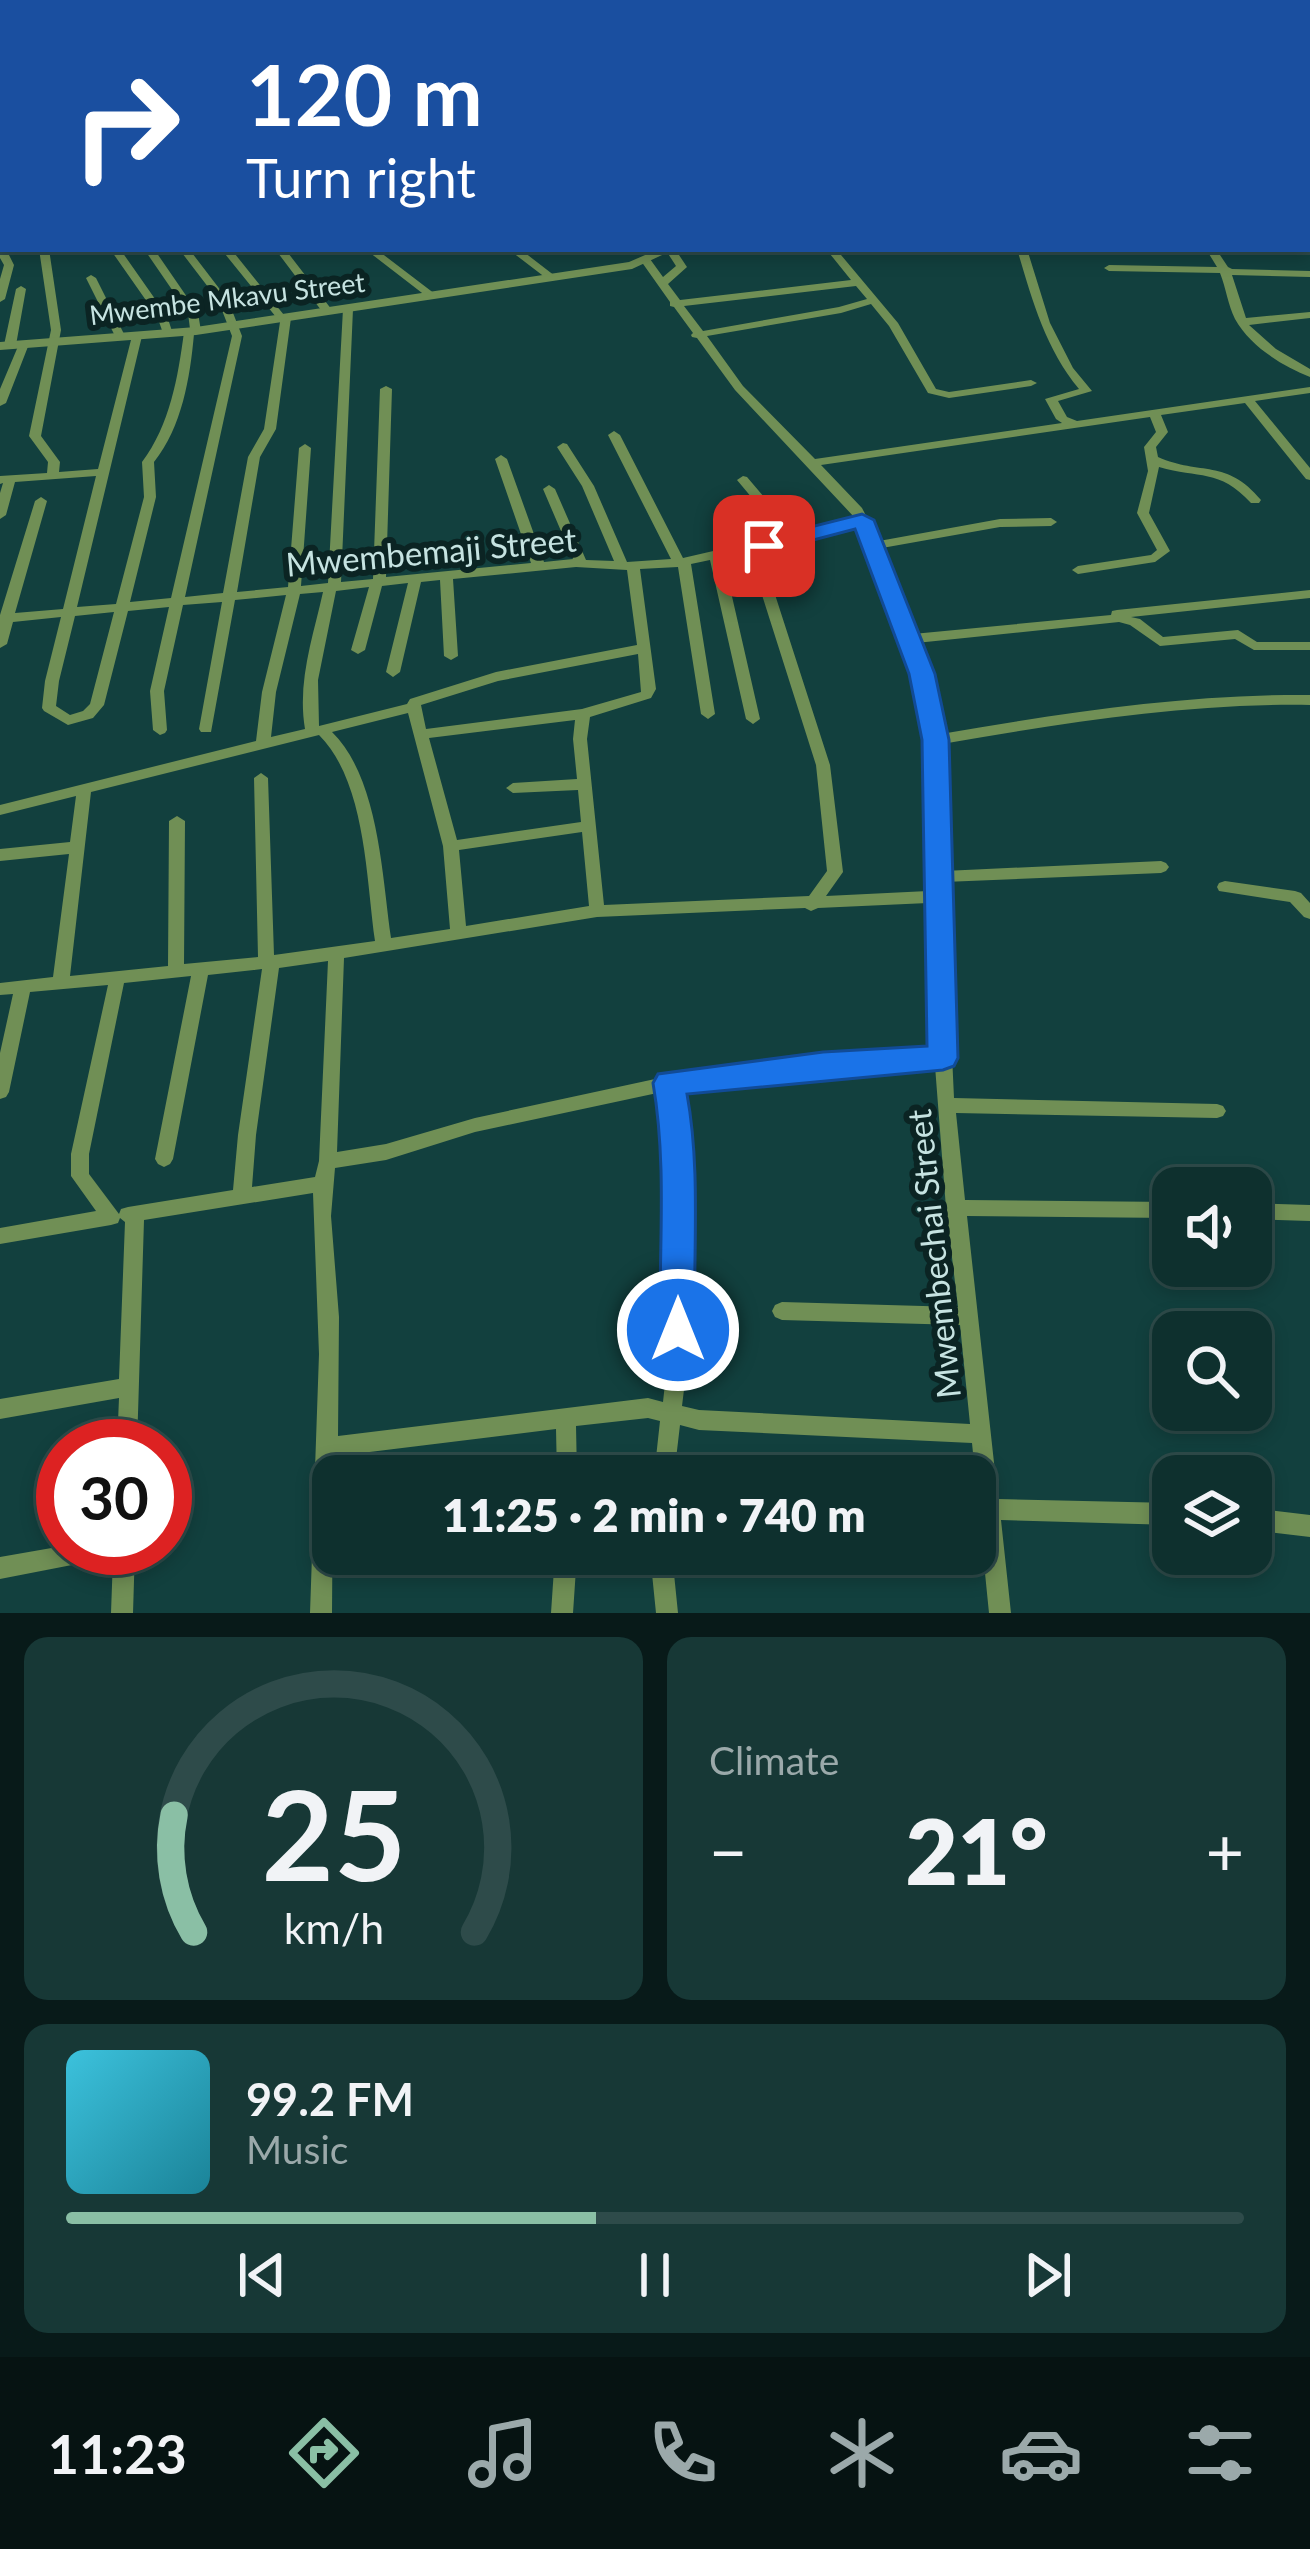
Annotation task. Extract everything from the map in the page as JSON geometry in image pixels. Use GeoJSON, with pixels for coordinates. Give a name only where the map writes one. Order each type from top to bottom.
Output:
{"type":"FeatureCollection","features":[{"type":"Feature","properties":{"kind":"street"},"geometry":{"type":"LineString","coordinates":[[0,299],[9,265],[2,252]]}},
{"type":"Feature","properties":{"kind":"street"},"geometry":{"type":"LineString","coordinates":[[45,252],[54,296],[55,342],[35,436],[55,462],[53,476]]}},
{"type":"Feature","properties":{"kind":"street"},"geometry":{"type":"LineString","coordinates":[[117,252],[159,311],[168,334]]}},
{"type":"Feature","properties":{"kind":"street"},"geometry":{"type":"LineString","coordinates":[[92,278],[129,337],[104,472],[49,708],[68,720],[88,715],[97,705],[150,497],[147,467],[164,444],[192,332],[193,313],[151,252]]}},
{"type":"Feature","properties":{"kind":"street"},"geometry":{"type":"LineString","coordinates":[[160,730],[157,691],[236,346],[236,326],[223,300],[186,252]]}},
{"type":"Feature","properties":{"kind":"street"},"geometry":{"type":"LineString","coordinates":[[206,729],[254,457],[270,429],[284,318],[229,252]]}},
{"type":"Feature","properties":{"kind":"street"},"geometry":{"type":"LineString","coordinates":[[282,252],[328,312]]}},
{"type":"Feature","properties":{"kind":"street"},"geometry":{"type":"LineString","coordinates":[[374,252],[430,295]]}},
{"type":"Feature","properties":{"kind":"street"},"geometry":{"type":"LineString","coordinates":[[517,252],[550,275]]}},
{"type":"Feature","properties":{"kind":"street"},"geometry":{"type":"LineString","coordinates":[[661,284],[682,267],[672,252]]}},
{"type":"Feature","properties":{"kind":"street"},"geometry":{"type":"LineString","coordinates":[[834,252],[894,326],[932,391],[949,395],[1031,383]]}},
{"type":"Feature","properties":{"kind":"street"},"geometry":{"type":"LineString","coordinates":[[1023,252],[1045,323],[1071,374],[1086,391],[1052,402],[1066,422],[1080,425]]}},
{"type":"Feature","properties":{"kind":"street"},"geometry":{"type":"LineString","coordinates":[[1213,252],[1228,271],[1243,322],[1266,346],[1310,374]]}},
{"type":"Feature","properties":{"kind":"street","name":"Mwembe Mkavu Street"},"geometry":{"type":"LineString","coordinates":[[11,345],[236,326],[646,256]]}},
{"type":"Feature","properties":{"kind":"street","name":"Mwembechai Street"},"geometry":{"type":"LineString","coordinates":[[646,256],[674,304],[739,388],[862,520],[928,695],[935,740],[936,896],[946,1105],[984,1455]]}},
{"type":"Feature","properties":{"kind":"street"},"geometry":{"type":"LineString","coordinates":[[1109,268],[1310,274]]}},
{"type":"Feature","properties":{"kind":"street"},"geometry":{"type":"LineString","coordinates":[[674,304],[859,282]]}},
{"type":"Feature","properties":{"kind":"street"},"geometry":{"type":"LineString","coordinates":[[0,404],[21,289]]}},
{"type":"Feature","properties":{"kind":"street"},"geometry":{"type":"LineString","coordinates":[[696,334],[841,310],[873,300]]}},
{"type":"Feature","properties":{"kind":"street"},"geometry":{"type":"LineString","coordinates":[[347,309],[332,587],[307,692],[318,731],[342,746],[360,798],[384,947]]}},
{"type":"Feature","properties":{"kind":"street"},"geometry":{"type":"LineString","coordinates":[[1243,322],[1306,318]]}},
{"type":"Feature","properties":{"kind":"street"},"geometry":{"type":"LineString","coordinates":[[358,650],[377,584],[386,388]]}},
{"type":"Feature","properties":{"kind":"street"},"geometry":{"type":"LineString","coordinates":[[813,464],[1310,390]]}},
{"type":"Feature","properties":{"kind":"street"},"geometry":{"type":"LineString","coordinates":[[1249,401],[1310,476]]}},
{"type":"Feature","properties":{"kind":"street"},"geometry":{"type":"LineString","coordinates":[[1078,570],[1155,558],[1164,551],[1143,513],[1154,471],[1150,447],[1162,432],[1155,415]]}},
{"type":"Feature","properties":{"kind":"street"},"geometry":{"type":"LineString","coordinates":[[614,435],[681,562],[708,714]]}},
{"type":"Feature","properties":{"kind":"street"},"geometry":{"type":"LineString","coordinates":[[421,734],[583,714],[649,692],[627,565],[563,447]]}},
{"type":"Feature","properties":{"kind":"street"},"geometry":{"type":"LineString","coordinates":[[263,746],[268,692],[294,590],[305,448]]}},
{"type":"Feature","properties":{"kind":"street"},"geometry":{"type":"LineString","coordinates":[[501,459],[538,567]]}},
{"type":"Feature","properties":{"kind":"street"},"geometry":{"type":"LineString","coordinates":[[1152,460],[1222,472],[1256,500]]}},
{"type":"Feature","properties":{"kind":"street"},"geometry":{"type":"LineString","coordinates":[[0,515],[5,480],[104,472]]}},
{"type":"Feature","properties":{"kind":"street"},"geometry":{"type":"LineString","coordinates":[[743,480],[792,538]]}},
{"type":"Feature","properties":{"kind":"street"},"geometry":{"type":"LineString","coordinates":[[549,489],[581,563]]}},
{"type":"Feature","properties":{"kind":"street"},"geometry":{"type":"LineString","coordinates":[[0,644],[41,501]]}},
{"type":"Feature","properties":{"kind":"street","name":"Mwembemaji Street"},"geometry":{"type":"LineString","coordinates":[[4,618],[581,563],[681,562],[862,520]]}},
{"type":"Feature","properties":{"kind":"street"},"geometry":{"type":"LineString","coordinates":[[875,546],[1000,523],[1051,522]]}},
{"type":"Feature","properties":{"kind":"street"},"geometry":{"type":"LineString","coordinates":[[754,548],[826,780],[835,872],[811,904]]}},
{"type":"Feature","properties":{"kind":"street"},"geometry":{"type":"LineString","coordinates":[[716,556],[753,719]]}},
{"type":"Feature","properties":{"kind":"street"},"geometry":{"type":"LineString","coordinates":[[446,578],[452,656]]}},
{"type":"Feature","properties":{"kind":"street"},"geometry":{"type":"LineString","coordinates":[[393,672],[415,580]]}},
{"type":"Feature","properties":{"kind":"street"},"geometry":{"type":"LineString","coordinates":[[909,639],[1105,619],[1142,609],[1310,594]]}},
{"type":"Feature","properties":{"kind":"street"},"geometry":{"type":"LineString","coordinates":[[1105,619],[1135,622],[1160,642],[1238,634],[1254,646],[1310,646]]}},
{"type":"Feature","properties":{"kind":"street"},"geometry":{"type":"LineString","coordinates":[[0,810],[413,707],[421,698],[466,684],[641,649]]}},
{"type":"Feature","properties":{"kind":"street"},"geometry":{"type":"LineString","coordinates":[[935,740],[1041,722],[1249,698],[1310,700]]}},
{"type":"Feature","properties":{"kind":"street"},"geometry":{"type":"LineString","coordinates":[[413,707],[451,846],[459,935]]}},
{"type":"Feature","properties":{"kind":"street"},"geometry":{"type":"LineString","coordinates":[[583,714],[584,784],[597,911]]}},
{"type":"Feature","properties":{"kind":"street"},"geometry":{"type":"LineString","coordinates":[[242,1193],[244,1137],[265,1033],[268,963],[261,778]]}},
{"type":"Feature","properties":{"kind":"street"},"geometry":{"type":"LineString","coordinates":[[513,788],[584,784]]}},
{"type":"Feature","properties":{"kind":"street"},"geometry":{"type":"LineString","coordinates":[[61,983],[84,790]]}},
{"type":"Feature","properties":{"kind":"street"},"geometry":{"type":"LineString","coordinates":[[176,973],[177,821]]}},
{"type":"Feature","properties":{"kind":"street"},"geometry":{"type":"LineString","coordinates":[[451,846],[589,826]]}},
{"type":"Feature","properties":{"kind":"street"},"geometry":{"type":"LineString","coordinates":[[0,855],[78,847]]}},
{"type":"Feature","properties":{"kind":"street"},"geometry":{"type":"LineString","coordinates":[[936,877],[1161,867]]}},
{"type":"Feature","properties":{"kind":"street"},"geometry":{"type":"LineString","coordinates":[[1225,887],[1295,897],[1310,913]]}},
{"type":"Feature","properties":{"kind":"street"},"geometry":{"type":"LineString","coordinates":[[0,989],[268,963],[597,911],[936,896]]}},
{"type":"Feature","properties":{"kind":"street"},"geometry":{"type":"LineString","coordinates":[[321,1613],[329,1447],[328,1259],[320,1184],[328,1161],[336,954]]}},
{"type":"Feature","properties":{"kind":"street"},"geometry":{"type":"LineString","coordinates":[[164,1159],[201,970]]}},
{"type":"Feature","properties":{"kind":"street"},"geometry":{"type":"LineString","coordinates":[[111,1217],[80,1176],[80,1154],[117,979]]}},
{"type":"Feature","properties":{"kind":"street"},"geometry":{"type":"LineString","coordinates":[[0,1092],[23,987]]}},
{"type":"Feature","properties":{"kind":"street"},"geometry":{"type":"LineString","coordinates":[[328,1161],[386,1152],[475,1125],[669,1083],[823,1065],[943,1058]]}},
{"type":"Feature","properties":{"kind":"street"},"geometry":{"type":"LineString","coordinates":[[666,1455],[677,1365],[675,1198],[680,1145],[669,1083]]}},
{"type":"Feature","properties":{"kind":"street"},"geometry":{"type":"LineString","coordinates":[[946,1105],[1217,1111]]}},
{"type":"Feature","properties":{"kind":"street"},"geometry":{"type":"LineString","coordinates":[[0,1236],[242,1193],[320,1184]]}},
{"type":"Feature","properties":{"kind":"street"},"geometry":{"type":"LineString","coordinates":[[955,1208],[1152,1210]]}},
{"type":"Feature","properties":{"kind":"street"},"geometry":{"type":"LineString","coordinates":[[1272,1212],[1310,1213]]}},
{"type":"Feature","properties":{"kind":"street"},"geometry":{"type":"LineString","coordinates":[[128,1419],[135,1214]]}},
{"type":"Feature","properties":{"kind":"street"},"geometry":{"type":"LineString","coordinates":[[782,1311],[970,1316]]}},
{"type":"Feature","properties":{"kind":"street"},"geometry":{"type":"LineString","coordinates":[[0,1409],[129,1387]]}},
{"type":"Feature","properties":{"kind":"street"},"geometry":{"type":"LineString","coordinates":[[329,1447],[427,1439],[648,1408],[699,1420],[982,1434]]}},
{"type":"Feature","properties":{"kind":"street"},"geometry":{"type":"LineString","coordinates":[[566,1418],[567,1455]]}},
{"type":"Feature","properties":{"kind":"street"},"geometry":{"type":"LineString","coordinates":[[996,1509],[1152,1513]]}},
{"type":"Feature","properties":{"kind":"street"},"geometry":{"type":"LineString","coordinates":[[1272,1521],[1310,1526]]}},
{"type":"Feature","properties":{"kind":"street"},"geometry":{"type":"LineString","coordinates":[[0,1568],[36,1561]]}},
{"type":"Feature","properties":{"kind":"street","name":"Mwembechai Street"},"geometry":{"type":"LineString","coordinates":[[996,1571],[1000,1613]]}},
{"type":"Feature","properties":{"kind":"street"},"geometry":{"type":"LineString","coordinates":[[122,1613],[123,1575]]}},
{"type":"Feature","properties":{"kind":"street"},"geometry":{"type":"LineString","coordinates":[[562,1613],[565,1575]]}},
{"type":"Feature","properties":{"kind":"street"},"geometry":{"type":"LineString","coordinates":[[663,1575],[668,1613]]}},
{"type":"Feature","properties":{"kind":"route"},"geometry":{"type":"LineString","coordinates":[[678,1330],[675,1198],[680,1145],[669,1083],[823,1065],[943,1058],[935,740],[922,674],[862,520],[764,546]]}}]}
